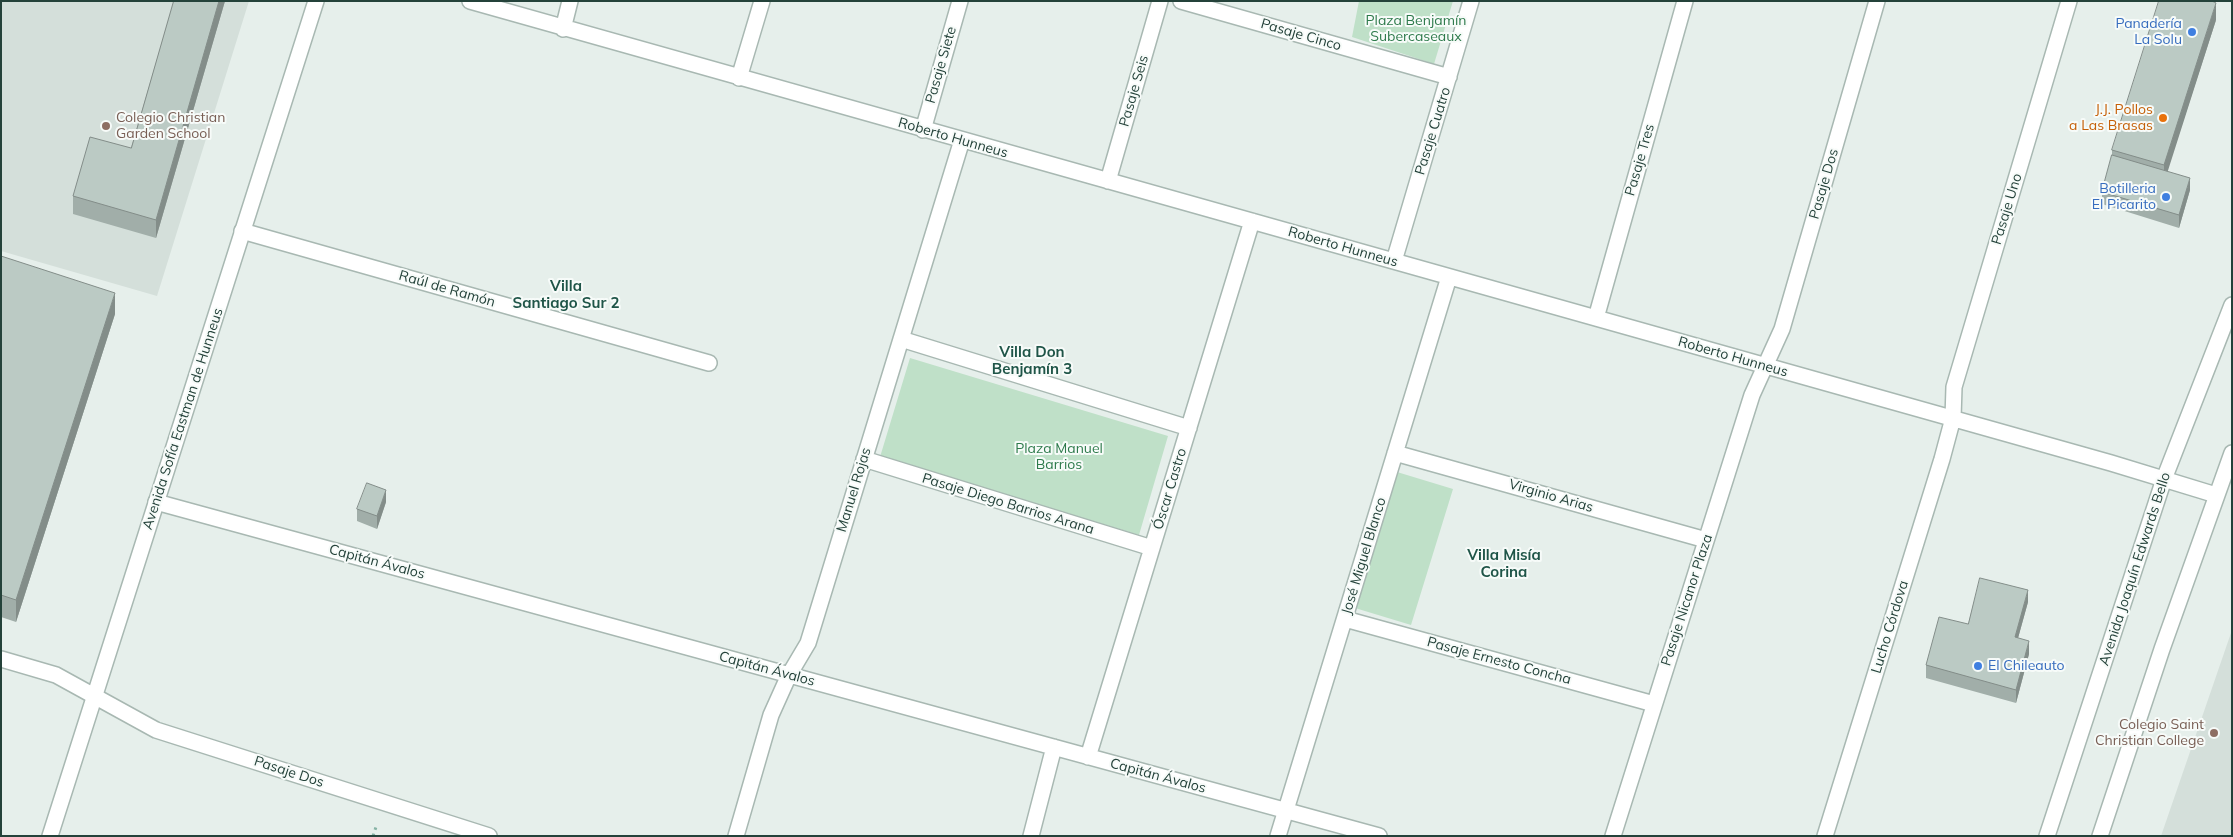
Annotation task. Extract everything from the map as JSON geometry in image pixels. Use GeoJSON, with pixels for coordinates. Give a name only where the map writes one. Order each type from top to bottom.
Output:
{"type":"FeatureCollection","features":[{"type":"Feature","properties":{"kind":"street","name":"Avenida Sofía Eastman de Hunneus"},"geometry":{"type":"LineString","coordinates":[[50,836],[316,1]]}},
{"type":"Feature","properties":{"kind":"street","name":"Roberto Hunneus"},"geometry":{"type":"LineString","coordinates":[[470,1],[1952,418],[2216,495]]}},
{"type":"Feature","properties":{"kind":"street"},"geometry":{"type":"LineString","coordinates":[[563,28],[570,1]]}},
{"type":"Feature","properties":{"kind":"street"},"geometry":{"type":"LineString","coordinates":[[739,78],[762,1]]}},
{"type":"Feature","properties":{"kind":"street","name":"Pasaje Siete"},"geometry":{"type":"LineString","coordinates":[[923,130],[960,1]]}},
{"type":"Feature","properties":{"kind":"street","name":"Pasaje Seis"},"geometry":{"type":"LineString","coordinates":[[1108,181],[1160,1]]}},
{"type":"Feature","properties":{"kind":"street","name":"Pasaje Cinco"},"geometry":{"type":"LineString","coordinates":[[1181,1],[1449,77]]}},
{"type":"Feature","properties":{"kind":"street","name":"Pasaje Cuatro"},"geometry":{"type":"LineString","coordinates":[[1394,261],[1471,1]]}},
{"type":"Feature","properties":{"kind":"street","name":"Pasaje Tres"},"geometry":{"type":"LineString","coordinates":[[1596,318],[1685,1]]}},
{"type":"Feature","properties":{"kind":"street","name":"Pasaje Dos"},"geometry":{"type":"LineString","coordinates":[[1766,366],[1782,330],[1876,1]]}},
{"type":"Feature","properties":{"kind":"street","name":"Pasaje Uno"},"geometry":{"type":"LineString","coordinates":[[1952,418],[1954,387],[2069,1]]}},
{"type":"Feature","properties":{"kind":"street","name":"Manuel Rojas"},"geometry":{"type":"LineString","coordinates":[[736,836],[771,715],[789,675],[808,643],[962,140]]}},
{"type":"Feature","properties":{"kind":"street","name":"Óscar Castro"},"geometry":{"type":"LineString","coordinates":[[1088,757],[1252,222]]}},
{"type":"Feature","properties":{"kind":"street","name":"Raúl de Ramón"},"geometry":{"type":"LineString","coordinates":[[242,231],[709,363]]}},
{"type":"Feature","properties":{"kind":"street","name":"José Miguel Blanco"},"geometry":{"type":"LineString","coordinates":[[1278,836],[1449,277]]}},
{"type":"Feature","properties":{"kind":"street","name":"Avenida Joaquín Edwards Bello"},"geometry":{"type":"LineString","coordinates":[[2047,836],[2164,479],[2232,305]]}},
{"type":"Feature","properties":{"kind":"street"},"geometry":{"type":"LineString","coordinates":[[901,339],[1189,428]]}},
{"type":"Feature","properties":{"kind":"street","name":"Pasaje Nicanor Plaza"},"geometry":{"type":"LineString","coordinates":[[1612,836],[1752,395],[1766,366]]}},
{"type":"Feature","properties":{"kind":"street","name":"Lucho Córdova"},"geometry":{"type":"LineString","coordinates":[[1825,836],[1942,460],[1952,418]]}},
{"type":"Feature","properties":{"kind":"street","name":"Virginio Arias"},"geometry":{"type":"LineString","coordinates":[[1395,453],[1706,540]]}},
{"type":"Feature","properties":{"kind":"street"},"geometry":{"type":"LineString","coordinates":[[2100,836],[2232,453]]}},
{"type":"Feature","properties":{"kind":"street","name":"Pasaje Diego Barrios Arana"},"geometry":{"type":"LineString","coordinates":[[864,459],[1152,548]]}},
{"type":"Feature","properties":{"kind":"street","name":"Capitán Ávalos"},"geometry":{"type":"LineString","coordinates":[[156,502],[1379,836]]}},
{"type":"Feature","properties":{"kind":"street","name":"Pasaje Ernesto Concha"},"geometry":{"type":"LineString","coordinates":[[1344,619],[1654,704]]}},
{"type":"Feature","properties":{"kind":"street"},"geometry":{"type":"LineString","coordinates":[[1,659],[56,675],[94,695]]}},
{"type":"Feature","properties":{"kind":"street","name":"Pasaje Dos"},"geometry":{"type":"LineString","coordinates":[[94,695],[156,730],[489,836]]}},
{"type":"Feature","properties":{"kind":"street"},"geometry":{"type":"LineString","coordinates":[[1031,836],[1054,747]]}},
{"type":"Feature","properties":{"kind":"shaded area","name":"Colegio Christian Garden School"},"geometry":{"type":"Polygon","coordinates":[[[1,1],[249,1],[157,296],[1,251],[1,1]]]}},
{"type":"Feature","properties":{"kind":"shaded area","name":"Colegio Saint Christian College"},"geometry":{"type":"Polygon","coordinates":[[[2232,630],[2232,836],[2161,836],[2232,630]]]}},
{"type":"Feature","properties":{"kind":"green space","name":"Plaza Benjamín Subercaseaux"},"geometry":{"type":"Polygon","coordinates":[[[1359,1],[1453,1],[1434,64],[1352,37],[1359,1]]]}},
{"type":"Feature","properties":{"kind":"green space","name":"Plaza Manuel Barrios"},"geometry":{"type":"Polygon","coordinates":[[[910,358],[1168,436],[1139,535],[880,457],[910,358]]]}},
{"type":"Feature","properties":{"kind":"green space"},"geometry":{"type":"Polygon","coordinates":[[[1397,472],[1453,489],[1411,625],[1355,608],[1397,472]]]}},
{"type":"Feature","properties":{"kind":"building"},"geometry":{"type":"Polygon","coordinates":[[[174,1],[219,1],[156,220],[73,196],[90,137],[131,148],[174,1]]]}},
{"type":"Feature","properties":{"kind":"building"},"geometry":{"type":"Polygon","coordinates":[[[2159,1],[2212,1],[2216,3],[2164,165],[2112,150],[2159,1]]]}},
{"type":"Feature","properties":{"kind":"building"},"geometry":{"type":"Polygon","coordinates":[[[2112,155],[2190,178],[2179,215],[2102,192],[2112,155]]]}},
{"type":"Feature","properties":{"kind":"building"},"geometry":{"type":"Polygon","coordinates":[[[1,256],[115,293],[16,600],[1,595],[1,256]]]}},
{"type":"Feature","properties":{"kind":"building"},"geometry":{"type":"Polygon","coordinates":[[[367,483],[386,490],[377,516],[357,509],[367,483]]]}},
{"type":"Feature","properties":{"kind":"building"},"geometry":{"type":"Polygon","coordinates":[[[1980,578],[2028,590],[2015,637],[2029,641],[2016,690],[1926,665],[1939,617],[1968,624],[1980,578]]]}},
{"type":"Feature","properties":{"kind":"place","name":"Panadería La Solu"},"geometry":{"type":"Point","coordinates":[2192,32]}},
{"type":"Feature","properties":{"kind":"place","name":"J.J. Pollos a Las Brasas"},"geometry":{"type":"Point","coordinates":[2163,118]}},
{"type":"Feature","properties":{"kind":"place","name":"Colegio Christian Garden School"},"geometry":{"type":"Point","coordinates":[106,126]}},
{"type":"Feature","properties":{"kind":"place","name":"Botilleria El Picarito"},"geometry":{"type":"Point","coordinates":[2166,197]}},
{"type":"Feature","properties":{"kind":"place","name":"El Chileauto"},"geometry":{"type":"Point","coordinates":[1978,666]}},
{"type":"Feature","properties":{"kind":"place","name":"Colegio Saint Christian College"},"geometry":{"type":"Point","coordinates":[2214,733]}},
{"type":"Feature","properties":{"kind":"district","name":"Villa Santiago Sur 2"},"geometry":{"type":"Point","coordinates":[566,294]}},
{"type":"Feature","properties":{"kind":"district","name":"Villa Don Benjamín 3"},"geometry":{"type":"Point","coordinates":[1032,360]}},
{"type":"Feature","properties":{"kind":"district","name":"Villa Misía Corina"},"geometry":{"type":"Point","coordinates":[1504,564]}}]}
